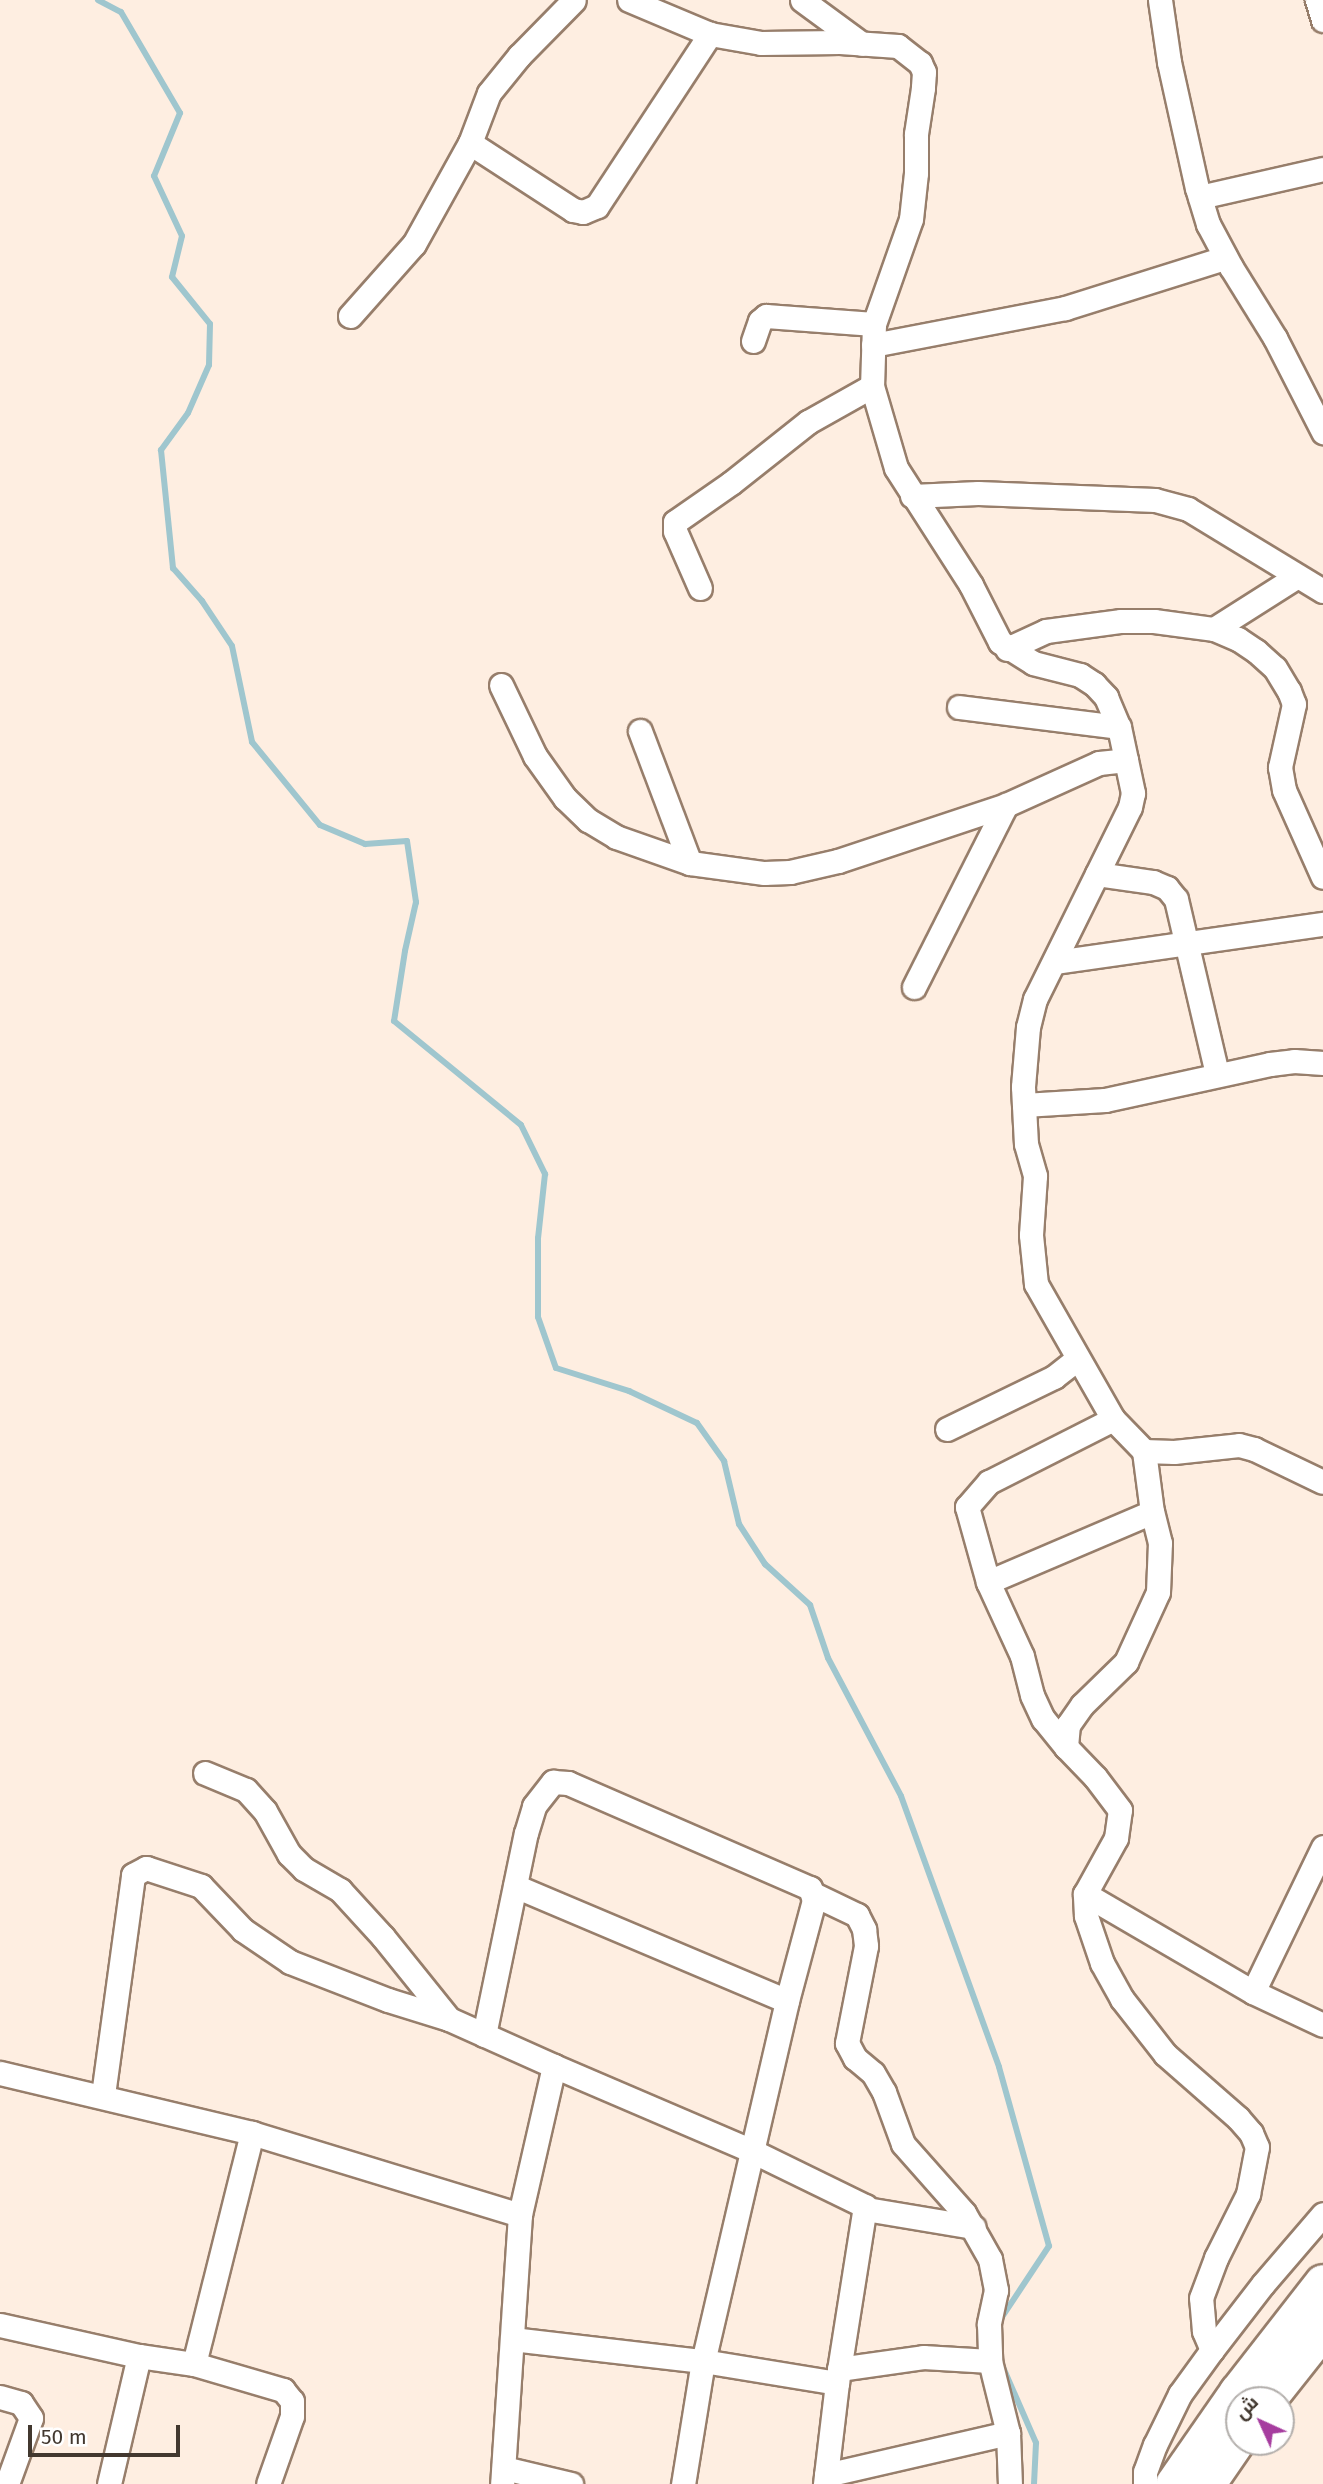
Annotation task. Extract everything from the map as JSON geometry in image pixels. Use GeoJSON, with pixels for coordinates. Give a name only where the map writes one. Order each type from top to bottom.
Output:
{"type":"FeatureCollection","features":[{"type":"Feature","properties":{"kind":"highway"},"geometry":{"type":"LineString","coordinates":[[1174,2484],[1238,2392],[1323,2283]]}},
{"type":"Feature","properties":{"kind":"highway"},"geometry":{"type":"LineString","coordinates":[[1277,2386],[1323,2328]]}},
{"type":"Feature","properties":{"kind":"highway"},"geometry":{"type":"LineString","coordinates":[[1206,2484],[1225,2456]]}},
{"type":"Feature","properties":{"kind":"street"},"geometry":{"type":"LineString","coordinates":[[351,316],[414,244],[470,143],[489,93],[500,76],[574,0]]}},
{"type":"Feature","properties":{"kind":"street"},"geometry":{"type":"LineString","coordinates":[[629,0],[710,34],[761,43],[898,46],[913,56],[924,72],[916,134],[916,173],[911,219],[874,334],[872,386],[896,468],[971,584],[992,630],[1007,649],[1033,663],[1080,675],[1094,684],[1106,696],[1119,727],[1133,793],[1130,807],[1035,999],[1024,1059],[1024,1105],[1026,1144],[1035,1176],[1031,1235],[1036,1284],[1113,1419],[1144,1451],[1152,1512],[1160,1543],[1158,1592],[1126,1662],[1082,1705],[1068,1725],[1066,1747]]}},
{"type":"Feature","properties":{"kind":"street"},"geometry":{"type":"LineString","coordinates":[[802,0],[862,44]]}},
{"type":"Feature","properties":{"kind":"street"},"geometry":{"type":"LineString","coordinates":[[1160,0],[1169,62],[1208,224],[1275,338],[1323,432]]}},
{"type":"Feature","properties":{"kind":"street"},"geometry":{"type":"LineString","coordinates":[[1317,0],[1323,20]]}},
{"type":"Feature","properties":{"kind":"street"},"geometry":{"type":"LineString","coordinates":[[470,143],[573,210],[583,212],[597,206],[710,34]]}},
{"type":"Feature","properties":{"kind":"street"},"geometry":{"type":"LineString","coordinates":[[1200,197],[1323,169]]}},
{"type":"Feature","properties":{"kind":"street"},"geometry":{"type":"LineString","coordinates":[[753,341],[760,321],[766,316],[874,334],[1065,308],[1226,258]]}},
{"type":"Feature","properties":{"kind":"street"},"geometry":{"type":"LineString","coordinates":[[701,588],[675,531],[675,522],[731,483],[808,422],[872,386]]}},
{"type":"Feature","properties":{"kind":"street"},"geometry":{"type":"LineString","coordinates":[[912,496],[978,493],[1154,500],[1188,509],[1323,591]]}},
{"type":"Feature","properties":{"kind":"street"},"geometry":{"type":"LineString","coordinates":[[1214,629],[1296,577]]}},
{"type":"Feature","properties":{"kind":"street"},"geometry":{"type":"LineString","coordinates":[[1007,649],[1046,631],[1084,624],[1154,621],[1214,629],[1238,639],[1256,651],[1275,668],[1289,691],[1293,713],[1280,766],[1284,790],[1323,877]]}},
{"type":"Feature","properties":{"kind":"street"},"geometry":{"type":"LineString","coordinates":[[501,685],[536,756],[572,806],[588,820],[616,837],[690,863],[764,873],[790,872],[838,861],[1006,804],[1090,766],[1126,760]]}},
{"type":"Feature","properties":{"kind":"street"},"geometry":{"type":"LineString","coordinates":[[959,706],[1119,727]]}},
{"type":"Feature","properties":{"kind":"street"},"geometry":{"type":"LineString","coordinates":[[640,731],[690,863]]}},
{"type":"Feature","properties":{"kind":"street"},"geometry":{"type":"LineString","coordinates":[[914,987],[1006,804]]}},
{"type":"Feature","properties":{"kind":"street"},"geometry":{"type":"LineString","coordinates":[[1097,874],[1153,882],[1167,888],[1176,899],[1217,1074]]}},
{"type":"Feature","properties":{"kind":"street"},"geometry":{"type":"LineString","coordinates":[[1055,962],[1323,924]]}},
{"type":"Feature","properties":{"kind":"street"},"geometry":{"type":"LineString","coordinates":[[1024,1105],[1105,1100],[1217,1074],[1294,1061],[1323,1063]]}},
{"type":"Feature","properties":{"kind":"street"},"geometry":{"type":"LineString","coordinates":[[947,1429],[1054,1377],[1077,1359]]}},
{"type":"Feature","properties":{"kind":"street"},"geometry":{"type":"LineString","coordinates":[[1113,1419],[989,1482],[967,1507],[988,1582],[1021,1656],[1032,1695],[1043,1719],[1095,1777],[1119,1810],[1116,1838],[1085,1894],[1090,1928],[1102,1963],[1122,1998],[1165,2054],[1238,2118],[1251,2133],[1257,2147],[1248,2194],[1216,2258],[1201,2298],[1203,2331],[1212,2350]]}},
{"type":"Feature","properties":{"kind":"street"},"geometry":{"type":"LineString","coordinates":[[1144,1451],[1174,1452],[1240,1446],[1254,1449],[1323,1482]]}},
{"type":"Feature","properties":{"kind":"street"},"geometry":{"type":"LineString","coordinates":[[988,1582],[1152,1512]]}},
{"type":"Feature","properties":{"kind":"street"},"geometry":{"type":"LineString","coordinates":[[205,1773],[246,1790],[265,1811],[289,1854],[304,1869],[340,1890],[383,1937],[449,2019]]}},
{"type":"Feature","properties":{"kind":"street"},"geometry":{"type":"LineString","coordinates":[[484,2035],[534,1806],[552,1782],[568,1783],[792,1879],[810,1888],[813,1894],[807,1933],[787,2001],[704,2361],[684,2484]]}},
{"type":"Feature","properties":{"kind":"street"},"geometry":{"type":"LineString","coordinates":[[1253,1992],[1323,1847]]}},
{"type":"Feature","properties":{"kind":"street"},"geometry":{"type":"LineString","coordinates":[[103,2095],[133,1875],[146,1868],[201,1886],[243,1930],[290,1962],[388,2000],[449,2019],[752,2151],[866,2208],[974,2227]]}},
{"type":"Feature","properties":{"kind":"street"},"geometry":{"type":"LineString","coordinates":[[515,1886],[787,2001]]}},
{"type":"Feature","properties":{"kind":"street"},"geometry":{"type":"LineString","coordinates":[[813,1894],[857,1916],[864,1929],[866,1946],[847,2043],[855,2057],[873,2073],[878,2082],[902,2144],[974,2227],[990,2259],[996,2290],[989,2324],[990,2361],[1008,2433],[1010,2484]]}},
{"type":"Feature","properties":{"kind":"street"},"geometry":{"type":"LineString","coordinates":[[1085,1894],[1253,1992],[1323,2025]]}},
{"type":"Feature","properties":{"kind":"street"},"geometry":{"type":"LineString","coordinates":[[554,2066],[520,2215],[503,2476],[571,2484]]}},
{"type":"Feature","properties":{"kind":"street"},"geometry":{"type":"LineString","coordinates":[[0,2073],[103,2095],[251,2133],[520,2215]]}},
{"type":"Feature","properties":{"kind":"street"},"geometry":{"type":"LineString","coordinates":[[194,2364],[251,2133]]}},
{"type":"Feature","properties":{"kind":"street"},"geometry":{"type":"LineString","coordinates":[[866,2208],[838,2376],[825,2479],[1008,2433]]}},
{"type":"Feature","properties":{"kind":"street"},"geometry":{"type":"LineString","coordinates":[[1145,2484],[1145,2472],[1155,2445],[1180,2394],[1263,2284],[1323,2214]]}},
{"type":"Feature","properties":{"kind":"street"},"geometry":{"type":"LineString","coordinates":[[0,2325],[139,2356],[194,2364],[283,2390],[292,2401],[292,2416],[268,2484]]}},
{"type":"Feature","properties":{"kind":"street"},"geometry":{"type":"LineString","coordinates":[[512,2339],[838,2376],[923,2357],[990,2361]]}},
{"type":"Feature","properties":{"kind":"street"},"geometry":{"type":"LineString","coordinates":[[109,2484],[139,2356]]}},
{"type":"Feature","properties":{"kind":"street"},"geometry":{"type":"LineString","coordinates":[[0,2397],[20,2403],[31,2418],[7,2484]]}},
{"type":"Feature","properties":{"kind":"waterway"},"geometry":{"type":"LineString","coordinates":[[98,0],[121,12],[180,113],[154,176],[182,236],[172,277],[210,324],[209,365],[188,413],[161,450],[173,568],[202,601],[232,646],[252,742],[320,825],[365,844],[407,841],[416,902],[394,1021],[521,1125],[545,1174],[538,1238],[538,1317],[556,1368],[629,1391],[697,1423],[724,1461],[739,1524],[765,1564],[810,1605],[828,1658],[901,1796],[999,2067],[1049,2246],[998,2323]]}},
{"type":"Feature","properties":{"kind":"waterway"},"geometry":{"type":"LineString","coordinates":[[1002,2365],[1036,2443],[1034,2484]]}}]}
